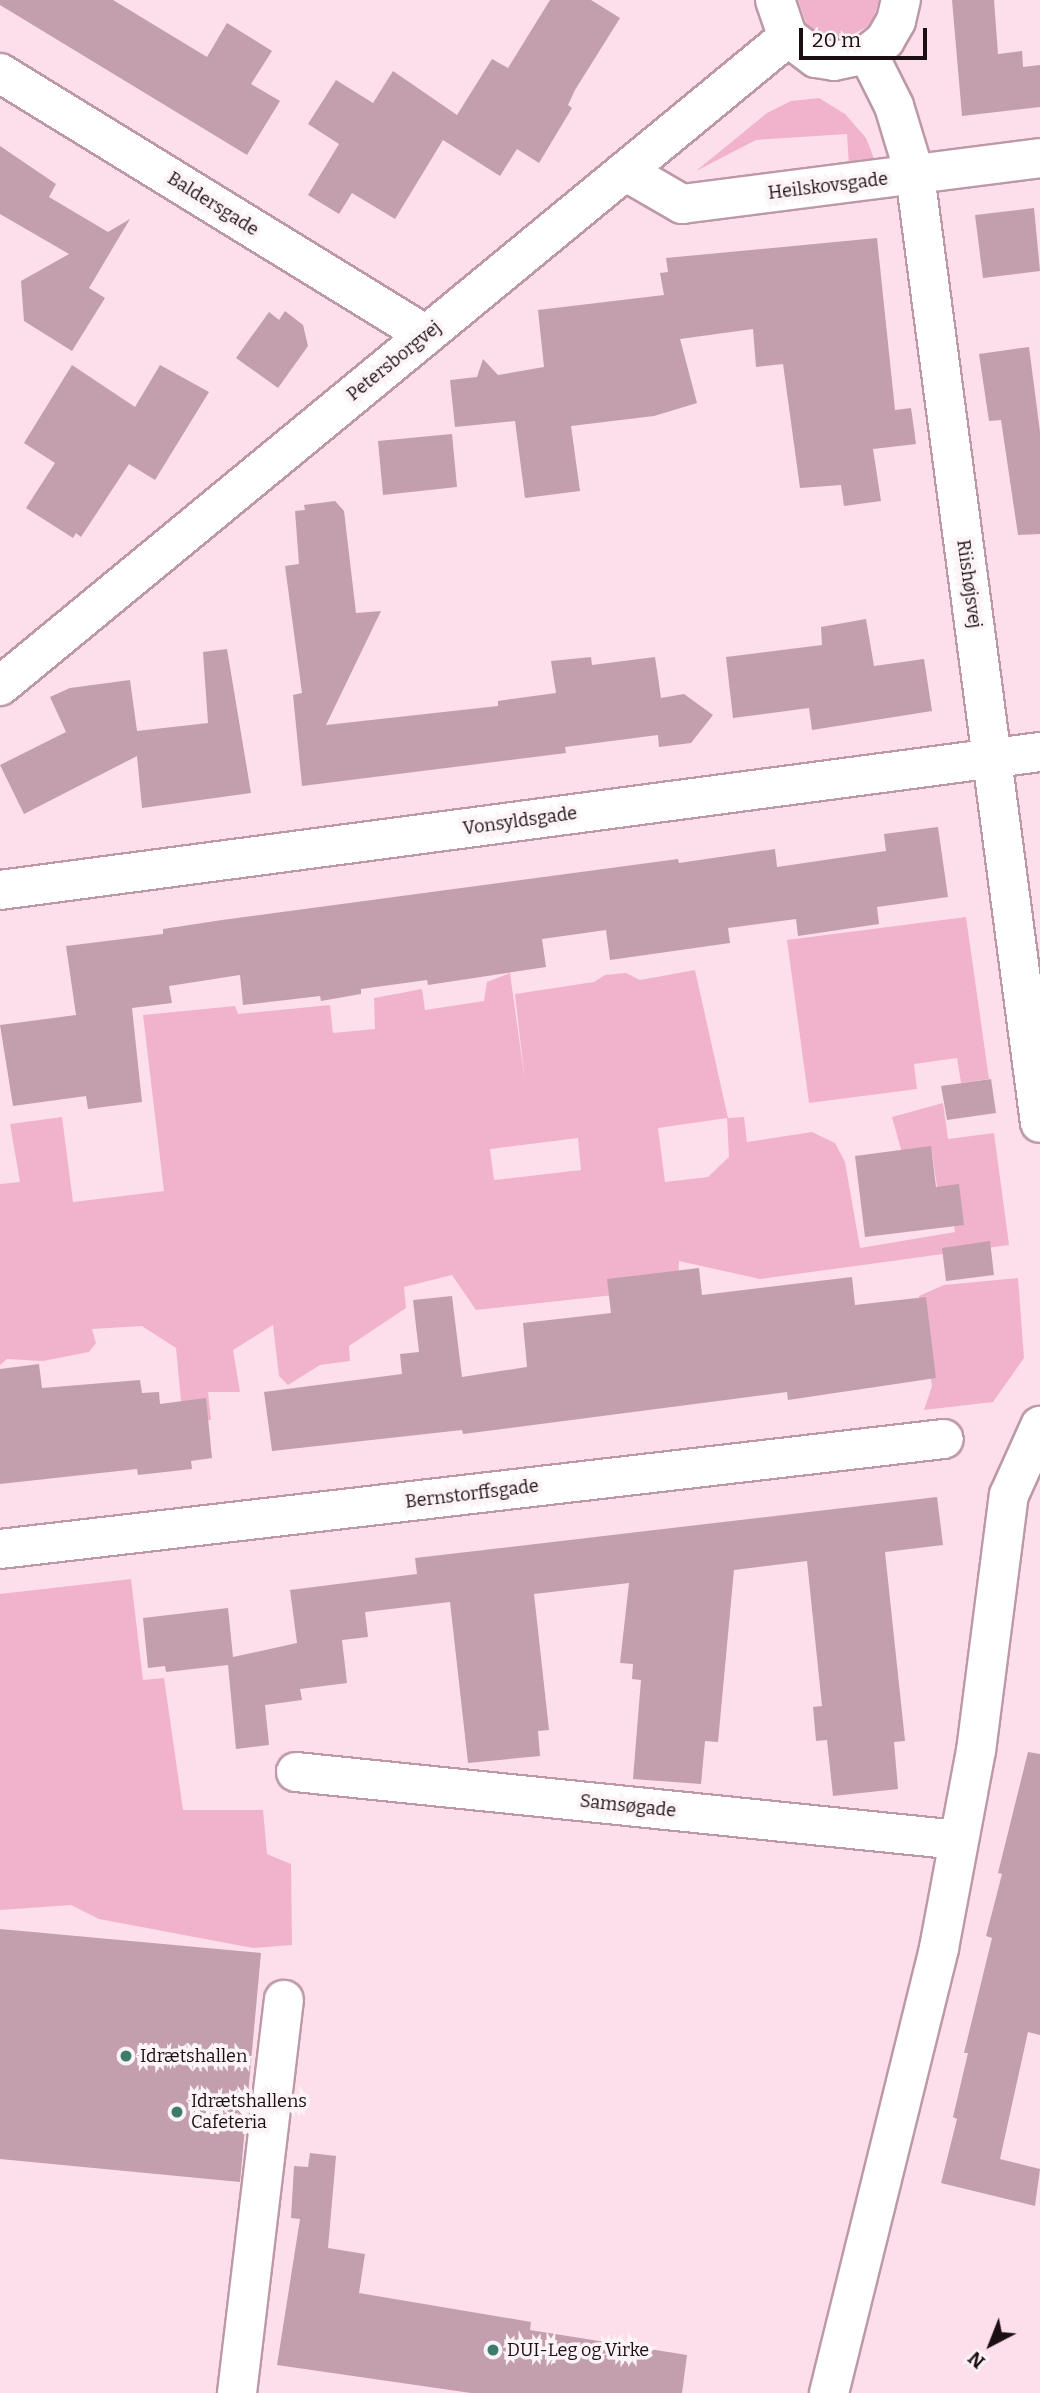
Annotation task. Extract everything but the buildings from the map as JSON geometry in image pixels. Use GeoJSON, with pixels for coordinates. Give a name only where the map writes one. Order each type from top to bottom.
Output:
{"type":"FeatureCollection","features":[{"type":"Feature","properties":{"kind":"street"},"geometry":{"type":"LineString","coordinates":[[775,0],[788,37],[816,58],[852,60],[869,54],[896,22],[901,0]]}},
{"type":"Feature","properties":{"kind":"street","name":"Petersborgvej"},"geometry":{"type":"LineString","coordinates":[[0,686],[788,37]]}},
{"type":"Feature","properties":{"kind":"street","name":"Riishøjsvej"},"geometry":{"type":"LineString","coordinates":[[869,54],[894,106],[915,175],[995,758],[1040,1123]]}},
{"type":"Feature","properties":{"kind":"street","name":"Baldersgade"},"geometry":{"type":"LineString","coordinates":[[0,73],[426,335]]}},
{"type":"Feature","properties":{"kind":"street","name":"Heilskovsgade"},"geometry":{"type":"LineString","coordinates":[[625,171],[682,205],[1040,158]]}},
{"type":"Feature","properties":{"kind":"street","name":"Vonsyldsgade"},"geometry":{"type":"LineString","coordinates":[[0,890],[1040,752]]}},
{"type":"Feature","properties":{"kind":"street"},"geometry":{"type":"LineString","coordinates":[[829,2393],[939,1948],[959,1840],[1009,1494],[1040,1426]]}},
{"type":"Feature","properties":{"kind":"street","name":"Bernstorffsgade"},"geometry":{"type":"LineString","coordinates":[[0,1549],[944,1439]]}},
{"type":"Feature","properties":{"kind":"street","name":"Samsøgade"},"geometry":{"type":"LineString","coordinates":[[296,1772],[959,1840]]}},
{"type":"Feature","properties":{"kind":"street"},"geometry":{"type":"LineString","coordinates":[[237,2393],[284,2000]]}},
{"type":"Feature","properties":{"kind":"shaded area"},"geometry":{"type":"Polygon","coordinates":[[[798,0],[879,0],[872,24],[841,41],[808,28],[798,0]]]}},
{"type":"Feature","properties":{"kind":"shaded area"},"geometry":{"type":"Polygon","coordinates":[[[819,98],[845,114],[866,138],[875,161],[849,167],[847,134],[756,140],[696,171],[767,113],[791,101],[819,98]]]}},
{"type":"Feature","properties":{"kind":"shaded area"},"geometry":{"type":"Polygon","coordinates":[[[966,917],[989,1079],[961,1083],[957,1058],[914,1064],[917,1089],[809,1103],[787,940],[966,917]]]}},
{"type":"Feature","properties":{"kind":"shaded area"},"geometry":{"type":"Polygon","coordinates":[[[695,970],[728,1118],[744,1117],[747,1142],[812,1132],[835,1143],[845,1162],[860,1248],[955,1232],[948,1192],[938,1193],[932,1153],[902,1153],[892,1117],[943,1103],[948,1139],[994,1133],[1009,1245],[760,1279],[679,1261],[678,1288],[476,1310],[452,1275],[404,1287],[406,1308],[349,1346],[350,1361],[320,1365],[288,1385],[279,1376],[273,1325],[233,1350],[240,1392],[208,1392],[211,1420],[183,1422],[176,1348],[142,1326],[92,1329],[96,1343],[89,1352],[43,1361],[7,1359],[0,1365],[0,1184],[20,1182],[10,1124],[62,1117],[73,1202],[164,1191],[143,1015],[235,1006],[238,1014],[330,1005],[333,1033],[375,1029],[374,998],[422,989],[425,1010],[484,1001],[487,982],[510,973],[525,1082],[515,994],[594,982],[605,975],[626,973],[640,980],[695,970]],[[727,1118],[658,1128],[665,1182],[708,1177],[729,1157],[727,1118]],[[578,1138],[490,1149],[494,1180],[581,1170],[578,1138]]]}},
{"type":"Feature","properties":{"kind":"shaded area"},"geometry":{"type":"Polygon","coordinates":[[[1018,1278],[1024,1358],[993,1402],[924,1410],[932,1386],[919,1296],[944,1285],[1018,1278]]]}},
{"type":"Feature","properties":{"kind":"shaded area"},"geometry":{"type":"Polygon","coordinates":[[[131,1579],[143,1680],[164,1678],[183,1810],[263,1810],[267,1854],[291,1864],[292,1945],[253,1948],[99,1919],[71,1905],[0,1910],[0,1594],[131,1579]]]}},
{"type":"Feature","properties":{"kind":"place","name":"Idrætshallen"},"geometry":{"type":"Point","coordinates":[126,2056]}},
{"type":"Feature","properties":{"kind":"place","name":"Idrætshallens Cafeteria"},"geometry":{"type":"Point","coordinates":[177,2112]}},
{"type":"Feature","properties":{"kind":"place","name":"DUI-Leg og Virke"},"geometry":{"type":"Point","coordinates":[493,2350]}}]}
